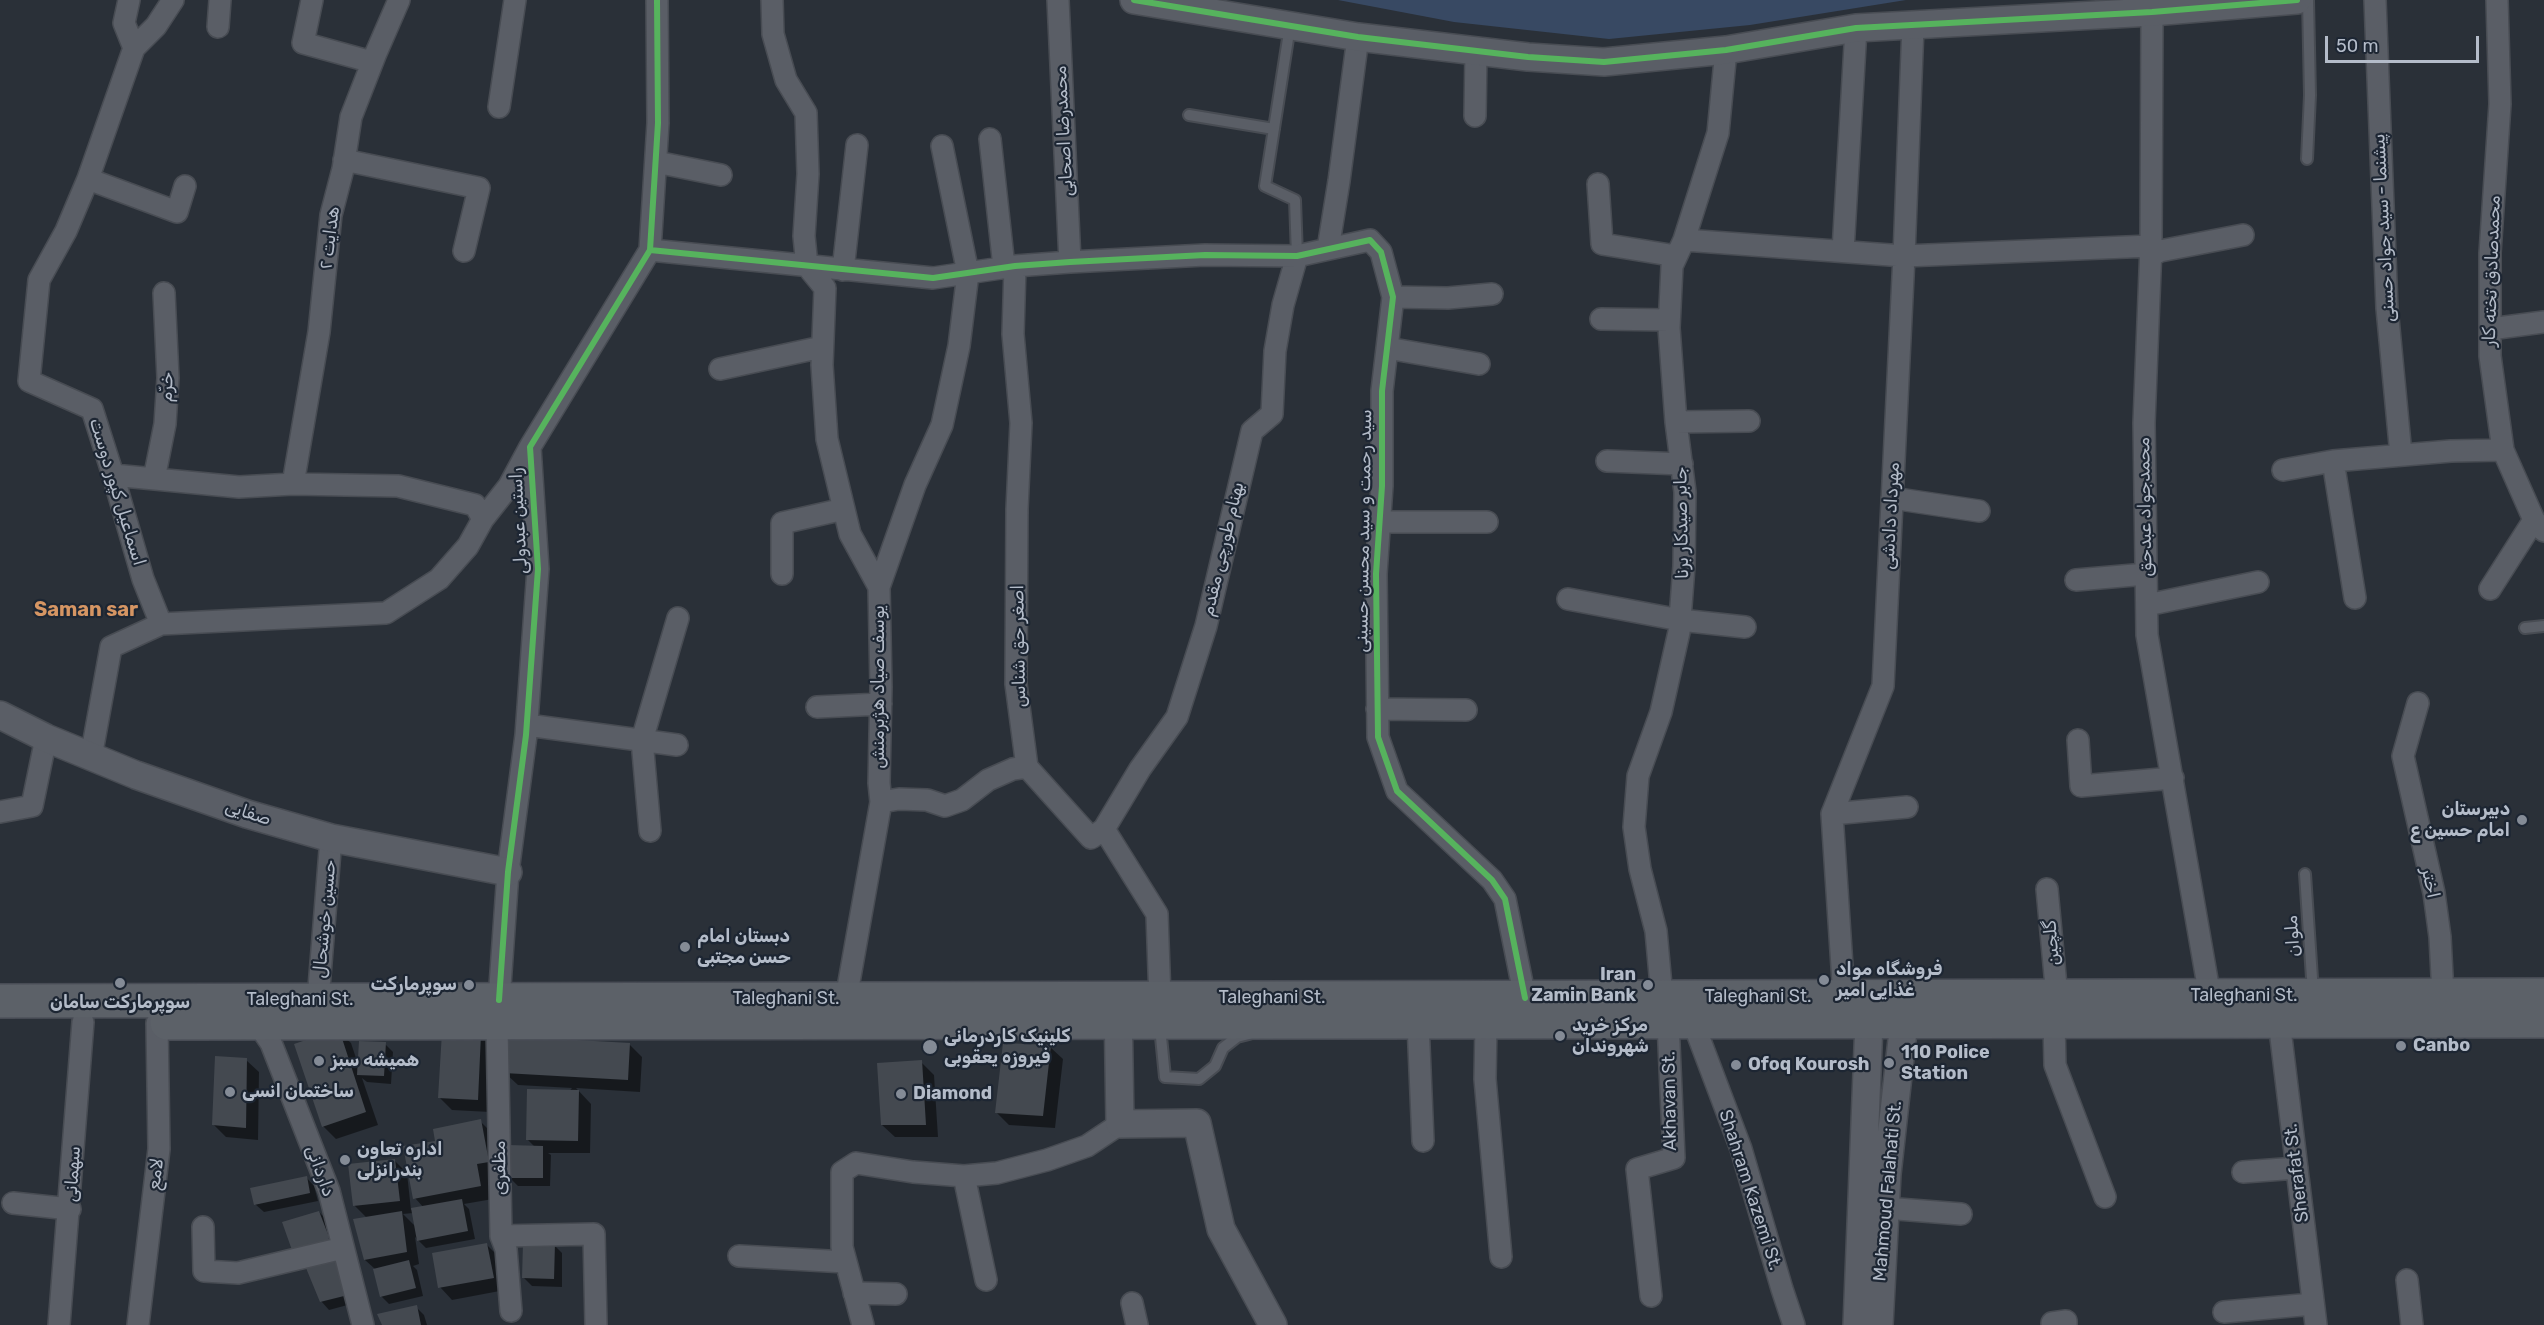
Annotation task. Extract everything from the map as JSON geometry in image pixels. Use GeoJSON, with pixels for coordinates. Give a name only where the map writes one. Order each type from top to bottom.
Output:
{"type":"FeatureCollection","features":[{"type":"Feature","properties":{"kind":"main road","name":"Taleghani St."},"geometry":{"type":"LineString","coordinates":[[1861,1005],[1904,1022],[2210,997],[2544,996]]}},
{"type":"Feature","properties":{"kind":"main road","name":"Taleghani St."},"geometry":{"type":"LineString","coordinates":[[0,1001],[318,1000],[498,1012],[1160,1011],[1525,998],[1674,1014]]}},
{"type":"Feature","properties":{"kind":"main road","name":"Taleghani St."},"geometry":{"type":"LineString","coordinates":[[0,1023],[258,1024],[846,999],[1118,1011]]}},
{"type":"Feature","properties":{"kind":"main road","name":"Taleghani St."},"geometry":{"type":"LineString","coordinates":[[1160,1011],[1265,1023],[1486,1023],[1861,1005],[2055,1009],[2279,1022],[2544,1021]]}},
{"type":"Feature","properties":{"kind":"street"},"geometry":{"type":"LineString","coordinates":[[129,0],[124,23],[134,48],[156,26],[173,0]]}},
{"type":"Feature","properties":{"kind":"street"},"geometry":{"type":"LineString","coordinates":[[218,27],[220,0]]}},
{"type":"Feature","properties":{"kind":"street"},"geometry":{"type":"LineString","coordinates":[[312,0],[303,43],[372,62]]}},
{"type":"Feature","properties":{"kind":"street","name":"هدایت ۲"},"geometry":{"type":"LineString","coordinates":[[293,484],[319,332],[331,215],[351,117],[399,0]]}},
{"type":"Feature","properties":{"kind":"street"},"geometry":{"type":"LineString","coordinates":[[499,107],[515,0]]}},
{"type":"Feature","properties":{"kind":"street","name":"راستین عبدولی"},"geometry":{"type":"LineString","coordinates":[[114,475],[239,487],[293,484],[398,486],[474,505],[483,519],[509,486],[530,447],[650,250],[658,123],[657,0]]}},
{"type":"Feature","properties":{"kind":"street"},"geometry":{"type":"LineString","coordinates":[[772,0],[773,34],[786,80],[806,113],[808,174],[804,236],[807,266]]}},
{"type":"Feature","properties":{"kind":"street","name":"محمدرضا اصحابی"},"geometry":{"type":"LineString","coordinates":[[1058,0],[1070,262]]}},
{"type":"Feature","properties":{"kind":"street"},"geometry":{"type":"LineString","coordinates":[[1134,0],[1358,37],[1476,51],[1604,62],[1726,50],[1856,28],[2152,12],[2297,0]]}},
{"type":"Feature","properties":{"kind":"street","name":"پیشنما - سید جواد حسنی"},"geometry":{"type":"LineString","coordinates":[[2375,0],[2387,308],[2401,455]]}},
{"type":"Feature","properties":{"kind":"street","name":"محمدصادق تخته کار"},"geometry":{"type":"LineString","coordinates":[[2497,0],[2500,104],[2490,253],[2490,356],[2503,450],[2539,525]]}},
{"type":"Feature","properties":{"kind":"street","name":"محمدجواد عبدحق"},"geometry":{"type":"LineString","coordinates":[[2152,12],[2150,251],[2144,423],[2147,634],[2210,997]]}},
{"type":"Feature","properties":{"kind":"street","name":"مهرداد دادشی"},"geometry":{"type":"LineString","coordinates":[[1861,1005],[1832,814],[1882,686],[1904,256],[1913,26]]}},
{"type":"Feature","properties":{"kind":"street"},"geometry":{"type":"LineString","coordinates":[[1843,251],[1856,28]]}},
{"type":"Feature","properties":{"kind":"street"},"geometry":{"type":"LineString","coordinates":[[1328,249],[1358,37]]}},
{"type":"Feature","properties":{"kind":"street","name":"اسماعیل کپور دوست"},"geometry":{"type":"LineString","coordinates":[[134,48],[88,178],[66,231],[39,280],[29,381],[92,409],[114,475],[143,579],[161,624]]}},
{"type":"Feature","properties":{"kind":"street","name":"جابر صیدکار برنا"},"geometry":{"type":"LineString","coordinates":[[1674,1014],[1640,869],[1634,827],[1638,776],[1661,712],[1680,620],[1685,492],[1676,422],[1669,320],[1672,266],[1718,133],[1726,50]]}},
{"type":"Feature","properties":{"kind":"street"},"geometry":{"type":"LineString","coordinates":[[1475,116],[1476,51]]}},
{"type":"Feature","properties":{"kind":"street","name":"اصغر حق شناس"},"geometry":{"type":"LineString","coordinates":[[990,139],[1010,267],[1021,423],[1017,508],[1016,684],[1027,767]]}},
{"type":"Feature","properties":{"kind":"street"},"geometry":{"type":"LineString","coordinates":[[843,270],[857,145]]}},
{"type":"Feature","properties":{"kind":"street"},"geometry":{"type":"LineString","coordinates":[[879,587],[915,485],[942,425],[959,346],[968,273],[942,146]]}},
{"type":"Feature","properties":{"kind":"street"},"geometry":{"type":"LineString","coordinates":[[344,160],[479,188],[464,251]]}},
{"type":"Feature","properties":{"kind":"street"},"geometry":{"type":"LineString","coordinates":[[656,162],[721,175]]}},
{"type":"Feature","properties":{"kind":"street"},"geometry":{"type":"LineString","coordinates":[[88,178],[177,212],[185,186]]}},
{"type":"Feature","properties":{"kind":"street"},"geometry":{"type":"LineString","coordinates":[[1598,184],[1602,244],[1843,251],[1904,256],[2160,251],[2243,235]]}},
{"type":"Feature","properties":{"kind":"street","name":"سید رحمت و سید محسن حسینی"},"geometry":{"type":"LineString","coordinates":[[650,250],[933,279],[1010,267],[1070,262],[1205,255],[1297,256],[1370,240],[1381,252],[1393,297],[1382,391],[1380,522],[1376,574],[1378,737],[1397,791],[1492,880],[1505,898],[1525,998]]}},
{"type":"Feature","properties":{"kind":"street","name":"بهنام طورچی مقدم"},"geometry":{"type":"LineString","coordinates":[[1104,829],[1140,769],[1176,717],[1206,626],[1252,431],[1272,414],[1275,351],[1283,305],[1297,256]]}},
{"type":"Feature","properties":{"kind":"street","name":"یوسف صیاد هژبرمنش"},"geometry":{"type":"LineString","coordinates":[[807,266],[825,288],[822,347],[827,439],[850,534],[879,587],[881,704],[879,783],[881,802],[846,999]]}},
{"type":"Feature","properties":{"kind":"street","name":"خرّم"},"geometry":{"type":"LineString","coordinates":[[154,479],[165,424],[168,378],[164,293]]}},
{"type":"Feature","properties":{"kind":"street"},"geometry":{"type":"LineString","coordinates":[[1393,297],[1449,298],[1492,294]]}},
{"type":"Feature","properties":{"kind":"street"},"geometry":{"type":"LineString","coordinates":[[1601,319],[1669,320]]}},
{"type":"Feature","properties":{"kind":"street"},"geometry":{"type":"LineString","coordinates":[[2490,329],[2544,322]]}},
{"type":"Feature","properties":{"kind":"street"},"geometry":{"type":"LineString","coordinates":[[720,369],[822,347]]}},
{"type":"Feature","properties":{"kind":"street"},"geometry":{"type":"LineString","coordinates":[[1387,348],[1479,364]]}},
{"type":"Feature","properties":{"kind":"street"},"geometry":{"type":"LineString","coordinates":[[1676,422],[1749,421]]}},
{"type":"Feature","properties":{"kind":"street","name":"راستین عبدولی"},"geometry":{"type":"LineString","coordinates":[[498,1012],[508,872],[527,724],[538,569],[530,447]]}},
{"type":"Feature","properties":{"kind":"street"},"geometry":{"type":"LineString","coordinates":[[2283,470],[2333,461],[2503,450]]}},
{"type":"Feature","properties":{"kind":"street"},"geometry":{"type":"LineString","coordinates":[[1607,461],[1682,464]]}},
{"type":"Feature","properties":{"kind":"street"},"geometry":{"type":"LineString","coordinates":[[2333,461],[2355,598]]}},
{"type":"Feature","properties":{"kind":"street"},"geometry":{"type":"LineString","coordinates":[[1892,498],[1979,511]]}},
{"type":"Feature","properties":{"kind":"street"},"geometry":{"type":"LineString","coordinates":[[783,574],[782,523],[844,509]]}},
{"type":"Feature","properties":{"kind":"street"},"geometry":{"type":"LineString","coordinates":[[91,757],[111,647],[161,624],[386,613],[439,579],[468,546],[483,519]]}},
{"type":"Feature","properties":{"kind":"street"},"geometry":{"type":"LineString","coordinates":[[1380,522],[1487,522]]}},
{"type":"Feature","properties":{"kind":"street"},"geometry":{"type":"LineString","coordinates":[[2490,588],[2539,525]]}},
{"type":"Feature","properties":{"kind":"street"},"geometry":{"type":"LineString","coordinates":[[2076,579],[2146,574]]}},
{"type":"Feature","properties":{"kind":"street"},"geometry":{"type":"LineString","coordinates":[[2147,606],[2258,582]]}},
{"type":"Feature","properties":{"kind":"street"},"geometry":{"type":"LineString","coordinates":[[1568,599],[1680,620],[1745,627]]}},
{"type":"Feature","properties":{"kind":"street"},"geometry":{"type":"LineString","coordinates":[[650,831],[642,740],[678,618]]}},
{"type":"Feature","properties":{"kind":"street","name":"اختر"},"geometry":{"type":"LineString","coordinates":[[2418,703],[2403,756],[2434,893],[2440,937],[2442,995]]}},
{"type":"Feature","properties":{"kind":"street"},"geometry":{"type":"LineString","coordinates":[[817,707],[881,704]]}},
{"type":"Feature","properties":{"kind":"street"},"geometry":{"type":"LineString","coordinates":[[1377,709],[1466,710]]}},
{"type":"Feature","properties":{"kind":"street","name":"صفایی"},"geometry":{"type":"LineString","coordinates":[[0,715],[91,757],[247,814],[331,838],[508,872]]}},
{"type":"Feature","properties":{"kind":"street"},"geometry":{"type":"LineString","coordinates":[[527,724],[677,746]]}},
{"type":"Feature","properties":{"kind":"street"},"geometry":{"type":"LineString","coordinates":[[0,812],[32,806],[46,738]]}},
{"type":"Feature","properties":{"kind":"street"},"geometry":{"type":"LineString","coordinates":[[2078,740],[2081,786],[2173,778]]}},
{"type":"Feature","properties":{"kind":"street"},"geometry":{"type":"LineString","coordinates":[[881,802],[899,799],[927,800],[945,806],[962,800],[988,780],[1013,769],[1027,767],[1091,838],[1104,829],[1157,914],[1160,1011]]}},
{"type":"Feature","properties":{"kind":"street"},"geometry":{"type":"LineString","coordinates":[[1832,814],[1907,807]]}},
{"type":"Feature","properties":{"kind":"street","name":"حسین خوشحال"},"geometry":{"type":"LineString","coordinates":[[318,1000],[331,838]]}},
{"type":"Feature","properties":{"kind":"street","name":"گلچین"},"geometry":{"type":"LineString","coordinates":[[2047,889],[2055,1009],[2055,1065],[2105,1197]]}},
{"type":"Feature","properties":{"kind":"street","name":"Mahmoud Falahati St."},"geometry":{"type":"LineString","coordinates":[[1861,1005],[1876,1174],[1885,1208],[1865,1308]]}},
{"type":"Feature","properties":{"kind":"street"},"geometry":{"type":"LineString","coordinates":[[1118,1011],[1120,1124]]}},
{"type":"Feature","properties":{"kind":"street","name":"مظفری"},"geometry":{"type":"LineString","coordinates":[[498,1012],[501,1236],[506,1249],[511,1311]]}},
{"type":"Feature","properties":{"kind":"street","name":"Akhavan St."},"geometry":{"type":"LineString","coordinates":[[1651,1296],[1637,1169],[1674,1158],[1674,1014]]}},
{"type":"Feature","properties":{"kind":"street","name":"Shahram Kazemi St."},"geometry":{"type":"LineString","coordinates":[[1674,1014],[1741,1149],[1794,1325]]}},
{"type":"Feature","properties":{"kind":"street","name":"سهمانی"},"geometry":{"type":"LineString","coordinates":[[59,1325],[70,1209],[83,1022]]}},
{"type":"Feature","properties":{"kind":"street","name":"Mahmoud Falahati St."},"geometry":{"type":"LineString","coordinates":[[1879,1325],[1865,1308],[1876,1174],[1904,1022]]}},
{"type":"Feature","properties":{"kind":"street","name":"Sherafat St."},"geometry":{"type":"LineString","coordinates":[[2279,1022],[2316,1325]]}},
{"type":"Feature","properties":{"kind":"street","name":"لامع"},"geometry":{"type":"LineString","coordinates":[[138,1325],[159,1149],[157,1023]]}},
{"type":"Feature","properties":{"kind":"street"},"geometry":{"type":"LineString","coordinates":[[1418,1023],[1423,1142]]}},
{"type":"Feature","properties":{"kind":"street"},"geometry":{"type":"LineString","coordinates":[[1486,1023],[1485,1079],[1501,1257]]}},
{"type":"Feature","properties":{"kind":"street","name":"داردانی"},"geometry":{"type":"LineString","coordinates":[[258,1024],[271,1043],[329,1191],[363,1325]]}},
{"type":"Feature","properties":{"kind":"street"},"geometry":{"type":"LineString","coordinates":[[863,1325],[842,1247],[842,1172],[856,1163],[913,1172],[964,1176],[997,1173],[1047,1160],[1087,1146],[1120,1124],[1197,1123],[1221,1229],[1273,1325]]}},
{"type":"Feature","properties":{"kind":"street"},"geometry":{"type":"LineString","coordinates":[[2243,1172],[2297,1168]]}},
{"type":"Feature","properties":{"kind":"street"},"geometry":{"type":"LineString","coordinates":[[964,1176],[986,1280]]}},
{"type":"Feature","properties":{"kind":"street"},"geometry":{"type":"LineString","coordinates":[[13,1203],[70,1209]]}},
{"type":"Feature","properties":{"kind":"street"},"geometry":{"type":"LineString","coordinates":[[1885,1208],[1961,1214]]}},
{"type":"Feature","properties":{"kind":"street"},"geometry":{"type":"LineString","coordinates":[[203,1227],[204,1271],[238,1273],[344,1248]]}},
{"type":"Feature","properties":{"kind":"street"},"geometry":{"type":"LineString","coordinates":[[501,1236],[594,1234],[596,1325]]}},
{"type":"Feature","properties":{"kind":"street"},"geometry":{"type":"LineString","coordinates":[[739,1256],[846,1262]]}},
{"type":"Feature","properties":{"kind":"street"},"geometry":{"type":"LineString","coordinates":[[2407,1280],[2412,1325]]}},
{"type":"Feature","properties":{"kind":"street"},"geometry":{"type":"LineString","coordinates":[[854,1293],[896,1294]]}},
{"type":"Feature","properties":{"kind":"street"},"geometry":{"type":"LineString","coordinates":[[1132,1303],[1137,1325]]}},
{"type":"Feature","properties":{"kind":"street"},"geometry":{"type":"LineString","coordinates":[[2224,1312],[2313,1304]]}},
{"type":"Feature","properties":{"kind":"lane"},"geometry":{"type":"LineString","coordinates":[[2307,159],[2310,95],[2308,0]]}},
{"type":"Feature","properties":{"kind":"lane"},"geometry":{"type":"LineString","coordinates":[[1290,26],[1265,186],[1295,200],[1297,256]]}},
{"type":"Feature","properties":{"kind":"lane"},"geometry":{"type":"LineString","coordinates":[[1189,115],[1274,129]]}},
{"type":"Feature","properties":{"kind":"lane"},"geometry":{"type":"LineString","coordinates":[[2525,628],[2544,626]]}},
{"type":"Feature","properties":{"kind":"lane","name":"ملوان"},"geometry":{"type":"LineString","coordinates":[[2305,874],[2314,996]]}},
{"type":"Feature","properties":{"kind":"lane"},"geometry":{"type":"LineString","coordinates":[[1160,1011],[1165,1077],[1199,1079],[1215,1066],[1223,1048],[1237,1037],[1251,1033],[1265,1023]]}},
{"type":"Feature","properties":{"kind":"water"},"geometry":{"type":"Polygon","coordinates":[[[1338,0],[1906,0],[1750,25],[1609,39],[1454,22],[1338,0]]]}},
{"type":"Feature","properties":{"kind":"building"},"geometry":{"type":"Polygon","coordinates":[[[339,1029],[366,1112],[322,1127],[294,1044],[339,1029]]]}},
{"type":"Feature","properties":{"kind":"building"},"geometry":{"type":"Polygon","coordinates":[[[442,1032],[481,1034],[478,1100],[438,1098],[442,1032]]]}},
{"type":"Feature","properties":{"kind":"building"},"geometry":{"type":"Polygon","coordinates":[[[506,1036],[630,1043],[628,1080],[504,1073],[506,1036]]]}},
{"type":"Feature","properties":{"kind":"building"},"geometry":{"type":"Polygon","coordinates":[[[359,1041],[386,1042],[384,1076],[357,1075],[359,1041]]]}},
{"type":"Feature","properties":{"kind":"building"},"geometry":{"type":"Polygon","coordinates":[[[1003,1043],[1051,1045],[1043,1116],[995,1113],[1003,1043]]]}},
{"type":"Feature","properties":{"kind":"building","name":"ساختمان انسی"},"geometry":{"type":"Polygon","coordinates":[[[215,1056],[247,1058],[246,1128],[212,1125],[215,1056]]]}},
{"type":"Feature","properties":{"kind":"building","name":"Diamond"},"geometry":{"type":"Polygon","coordinates":[[[922,1060],[926,1125],[881,1125],[877,1063],[922,1060]]]}},
{"type":"Feature","properties":{"kind":"building"},"geometry":{"type":"Polygon","coordinates":[[[527,1089],[579,1090],[578,1141],[526,1140],[527,1089]]]}},
{"type":"Feature","properties":{"kind":"building"},"geometry":{"type":"Polygon","coordinates":[[[481,1119],[489,1162],[477,1164],[481,1186],[413,1199],[403,1146],[435,1141],[433,1129],[481,1119]]]}},
{"type":"Feature","properties":{"kind":"building"},"geometry":{"type":"Polygon","coordinates":[[[508,1145],[543,1146],[543,1178],[508,1178],[508,1145]]]}},
{"type":"Feature","properties":{"kind":"building"},"geometry":{"type":"Polygon","coordinates":[[[395,1159],[400,1201],[353,1206],[348,1164],[395,1159]]]}},
{"type":"Feature","properties":{"kind":"building"},"geometry":{"type":"Polygon","coordinates":[[[307,1176],[310,1193],[254,1205],[250,1188],[307,1176]]]}},
{"type":"Feature","properties":{"kind":"building"},"geometry":{"type":"Polygon","coordinates":[[[462,1199],[468,1231],[417,1241],[411,1208],[462,1199]]]}},
{"type":"Feature","properties":{"kind":"building"},"geometry":{"type":"Polygon","coordinates":[[[319,1211],[329,1237],[327,1252],[293,1253],[282,1222],[319,1211]]]}},
{"type":"Feature","properties":{"kind":"building"},"geometry":{"type":"Polygon","coordinates":[[[402,1211],[407,1252],[364,1260],[353,1219],[402,1211]]]}},
{"type":"Feature","properties":{"kind":"building"},"geometry":{"type":"Polygon","coordinates":[[[487,1243],[494,1278],[438,1288],[432,1253],[487,1243]]]}},
{"type":"Feature","properties":{"kind":"building"},"geometry":{"type":"Polygon","coordinates":[[[523,1243],[555,1243],[554,1279],[522,1278],[523,1243]]]}},
{"type":"Feature","properties":{"kind":"building"},"geometry":{"type":"Polygon","coordinates":[[[338,1258],[348,1295],[320,1302],[306,1268],[338,1258]]]}},
{"type":"Feature","properties":{"kind":"building"},"geometry":{"type":"Polygon","coordinates":[[[409,1260],[416,1288],[380,1297],[373,1269],[409,1260]]]}},
{"type":"Feature","properties":{"kind":"building"},"geometry":{"type":"Polygon","coordinates":[[[417,1305],[421,1325],[382,1325],[377,1314],[417,1305]]]}},
{"type":"Feature","properties":{"kind":"cycle path"},"geometry":{"type":"LineString","coordinates":[[499,1000],[508,872],[526,735],[538,569],[530,447],[650,250],[658,123],[657,0]]}},
{"type":"Feature","properties":{"kind":"cycle path"},"geometry":{"type":"LineString","coordinates":[[1134,0],[1358,37],[1528,57],[1604,62],[1726,50],[1856,28],[2152,12],[2297,0]]}},
{"type":"Feature","properties":{"kind":"cycle path"},"geometry":{"type":"LineString","coordinates":[[650,250],[933,278],[1015,266],[1070,262],[1205,255],[1297,256],[1370,240],[1381,252],[1393,297],[1382,391],[1382,486],[1376,574],[1378,737],[1397,791],[1492,880],[1505,899],[1525,998]]}},
{"type":"Feature","properties":{"kind":"place","name":"دبیرستان امام حسین ع"},"geometry":{"type":"Point","coordinates":[2522,820]}},
{"type":"Feature","properties":{"kind":"place","name":"دبستان امام حسن مجتبی"},"geometry":{"type":"Point","coordinates":[685,947]}},
{"type":"Feature","properties":{"kind":"place","name":"فروشگاه مواد غذایی امیر"},"geometry":{"type":"Point","coordinates":[1824,980]}},
{"type":"Feature","properties":{"kind":"place","name":"سوپرمارکت سامان"},"geometry":{"type":"Point","coordinates":[120,983]}},
{"type":"Feature","properties":{"kind":"place","name":"سوپرمارکت"},"geometry":{"type":"Point","coordinates":[469,985]}},
{"type":"Feature","properties":{"kind":"place","name":"Iran Zamin Bank"},"geometry":{"type":"Point","coordinates":[1648,985]}},
{"type":"Feature","properties":{"kind":"place","name":"مرکز خرید شهروندان"},"geometry":{"type":"Point","coordinates":[1560,1036]}},
{"type":"Feature","properties":{"kind":"place","name":"Canbo"},"geometry":{"type":"Point","coordinates":[2401,1046]}},
{"type":"Feature","properties":{"kind":"place","name":"کلینیک کاردرمانی فیروزه یعقوبی"},"geometry":{"type":"Point","coordinates":[930,1047]}},
{"type":"Feature","properties":{"kind":"place","name":"همیشه سبز"},"geometry":{"type":"Point","coordinates":[319,1061]}},
{"type":"Feature","properties":{"kind":"place","name":"110 Police Station"},"geometry":{"type":"Point","coordinates":[1889,1063]}},
{"type":"Feature","properties":{"kind":"place","name":"Ofoq Kourosh"},"geometry":{"type":"Point","coordinates":[1736,1065]}},
{"type":"Feature","properties":{"kind":"place","name":"ساختمان انسی"},"geometry":{"type":"Point","coordinates":[230,1092]}},
{"type":"Feature","properties":{"kind":"place","name":"Diamond"},"geometry":{"type":"Point","coordinates":[901,1094]}},
{"type":"Feature","properties":{"kind":"place","name":"اداره تعاون بندرانزلی"},"geometry":{"type":"Point","coordinates":[345,1160]}},
{"type":"Feature","properties":{"kind":"district","name":"Saman sar"},"geometry":{"type":"Point","coordinates":[86,610]}}]}
